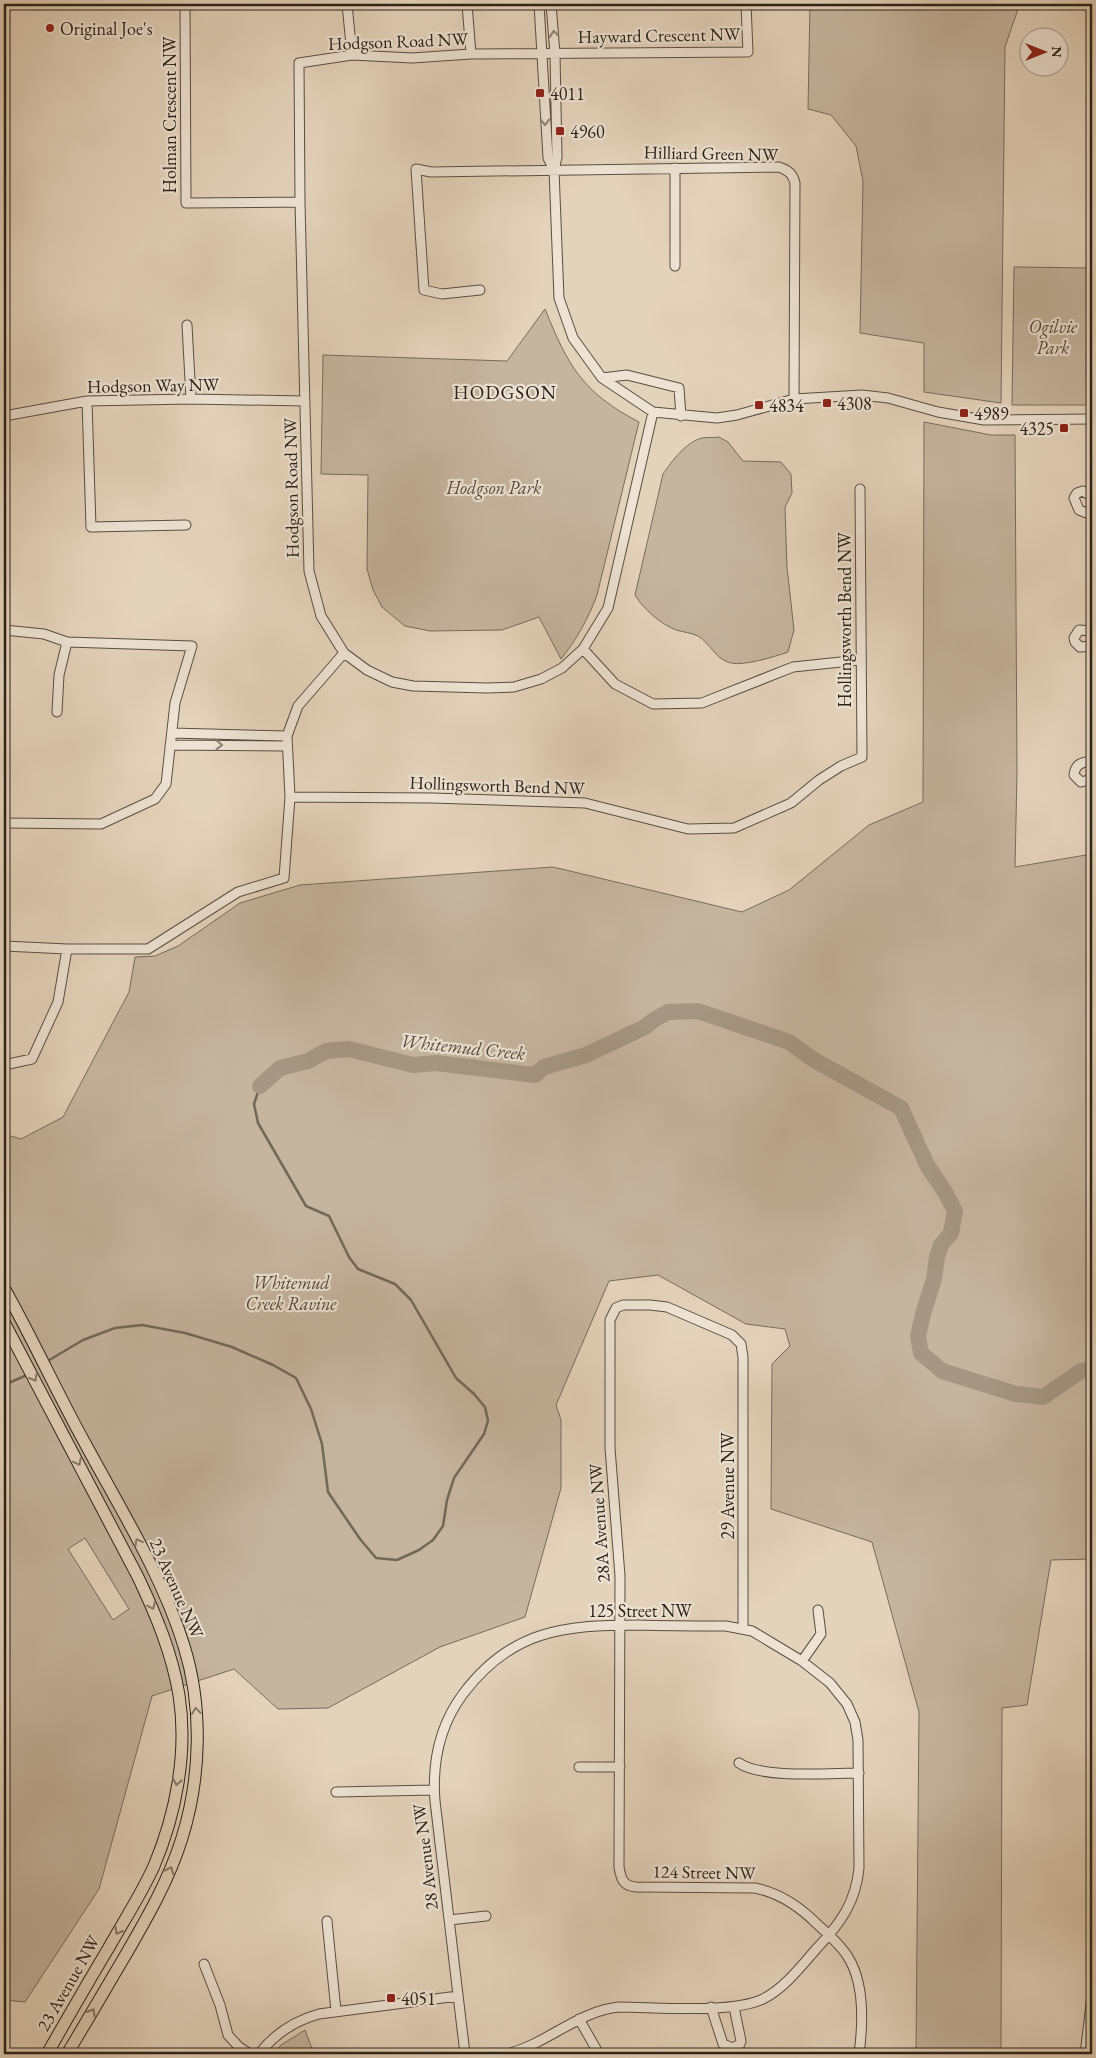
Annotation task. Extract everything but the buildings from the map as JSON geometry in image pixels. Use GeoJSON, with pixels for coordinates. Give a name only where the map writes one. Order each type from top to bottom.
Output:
{"type":"FeatureCollection","features":[{"type":"Feature","properties":{"kind":"main road","name":"23 Avenue NW"},"geometry":{"type":"LineString","coordinates":[[4,1288],[67,1411],[153,1569],[185,1647],[194,1691],[198,1728],[194,1780],[182,1839],[153,1907],[68,2054]]}},
{"type":"Feature","properties":{"kind":"main road","name":"23 Avenue NW"},"geometry":{"type":"LineString","coordinates":[[4,1322],[138,1577],[157,1618],[169,1651],[179,1695],[181,1745],[173,1806],[166,1833],[153,1867],[136,1900],[46,2054]]}},
{"type":"Feature","properties":{"kind":"street","name":"Holman Crescent NW"},"geometry":{"type":"LineString","coordinates":[[185,4],[186,203],[300,202]]}},
{"type":"Feature","properties":{"kind":"street"},"geometry":{"type":"LineString","coordinates":[[347,4],[352,55]]}},
{"type":"Feature","properties":{"kind":"street"},"geometry":{"type":"LineString","coordinates":[[466,4],[471,54]]}},
{"type":"Feature","properties":{"kind":"street"},"geometry":{"type":"LineString","coordinates":[[539,4],[548,158],[554,170]]}},
{"type":"Feature","properties":{"kind":"street"},"geometry":{"type":"LineString","coordinates":[[551,4],[555,54],[557,157],[554,170],[558,298],[573,338],[587,360],[602,378],[653,412],[681,416],[716,418],[737,415],[794,399],[834,396],[875,396],[946,414],[984,420],[1092,419]]}},
{"type":"Feature","properties":{"kind":"street","name":"Hayward Crescent NW"},"geometry":{"type":"LineString","coordinates":[[555,54],[748,52],[746,4]]}},
{"type":"Feature","properties":{"kind":"street","name":"Hodgson Road NW"},"geometry":{"type":"LineString","coordinates":[[555,54],[471,54],[412,58],[352,55],[299,62],[300,202],[309,571],[321,616],[344,653],[367,670],[392,682],[430,687],[514,687],[541,679],[562,668],[583,649],[608,608],[653,412]]}},
{"type":"Feature","properties":{"kind":"street","name":"Hilliard Green NW"},"geometry":{"type":"LineString","coordinates":[[480,290],[442,294],[424,290],[416,170],[431,172],[779,167],[785,169],[792,176],[795,183],[794,399]]}},
{"type":"Feature","properties":{"kind":"street"},"geometry":{"type":"LineString","coordinates":[[675,168],[675,266]]}},
{"type":"Feature","properties":{"kind":"street"},"geometry":{"type":"LineString","coordinates":[[187,325],[191,399]]}},
{"type":"Feature","properties":{"kind":"street"},"geometry":{"type":"LineString","coordinates":[[602,378],[627,375],[679,388],[681,416]]}},
{"type":"Feature","properties":{"kind":"street","name":"Hodgson Way NW"},"geometry":{"type":"LineString","coordinates":[[4,416],[87,401],[191,399],[305,401]]}},
{"type":"Feature","properties":{"kind":"street"},"geometry":{"type":"LineString","coordinates":[[87,401],[92,528],[186,525]]}},
{"type":"Feature","properties":{"kind":"street","name":"Hollingsworth Bend NW"},"geometry":{"type":"LineString","coordinates":[[290,797],[432,798],[585,803],[688,829],[734,828],[791,803],[819,780],[841,766],[862,757],[860,489]]}},
{"type":"Feature","properties":{"kind":"street"},"geometry":{"type":"LineString","coordinates":[[1092,497],[1083,491],[1077,493],[1074,498],[1079,510],[1092,515]]}},
{"type":"Feature","properties":{"kind":"street"},"geometry":{"type":"LineString","coordinates":[[4,630],[44,634],[67,642],[192,646],[176,703],[166,784],[155,799],[101,824],[4,824]]}},
{"type":"Feature","properties":{"kind":"street"},"geometry":{"type":"LineString","coordinates":[[1092,631],[1079,630],[1074,638],[1080,647],[1092,646]]}},
{"type":"Feature","properties":{"kind":"street"},"geometry":{"type":"LineString","coordinates":[[58,712],[59,675],[67,642]]}},
{"type":"Feature","properties":{"kind":"street"},"geometry":{"type":"LineString","coordinates":[[583,649],[615,684],[652,704],[702,703],[793,667],[860,660]]}},
{"type":"Feature","properties":{"kind":"street"},"geometry":{"type":"LineString","coordinates":[[4,946],[67,949],[148,949],[238,892],[284,878],[290,797],[287,736],[298,706],[344,653]]}},
{"type":"Feature","properties":{"kind":"street"},"geometry":{"type":"LineString","coordinates":[[172,733],[287,736]]}},
{"type":"Feature","properties":{"kind":"street"},"geometry":{"type":"LineString","coordinates":[[170,745],[287,746]]}},
{"type":"Feature","properties":{"kind":"street"},"geometry":{"type":"LineString","coordinates":[[1092,761],[1083,762],[1076,767],[1074,775],[1081,782],[1092,779]]}},
{"type":"Feature","properties":{"kind":"street"},"geometry":{"type":"LineString","coordinates":[[4,1065],[32,1059],[58,1002],[67,949]]}},
{"type":"Feature","properties":{"kind":"street","name":"28A Avenue NW"},"geometry":{"type":"LineString","coordinates":[[624,1883],[621,1879],[619,1867],[620,1566],[610,1448],[610,1320],[616,1308],[626,1304],[667,1307],[732,1336],[741,1344]]}},
{"type":"Feature","properties":{"kind":"street","name":"29 Avenue NW"},"geometry":{"type":"LineString","coordinates":[[741,1344],[744,1357],[743,1628]]}},
{"type":"Feature","properties":{"kind":"street"},"geometry":{"type":"LineString","coordinates":[[802,1661],[821,1634],[818,1610]]}},
{"type":"Feature","properties":{"kind":"street","name":"125 Street NW"},"geometry":{"type":"LineString","coordinates":[[446,1724],[461,1696],[479,1674],[511,1648],[537,1636],[578,1626],[726,1626],[743,1628],[761,1636],[802,1661],[830,1683],[848,1704],[857,1732],[859,1773]]}},
{"type":"Feature","properties":{"kind":"street","name":"28 Avenue NW"},"geometry":{"type":"LineString","coordinates":[[446,1724],[436,1757],[434,1790],[465,2054]]}},
{"type":"Feature","properties":{"kind":"street"},"geometry":{"type":"LineString","coordinates":[[507,2054],[532,2045],[579,2020],[609,2008],[734,2007],[754,2002],[772,1993],[787,1981],[829,1936],[847,1913],[858,1882],[859,1773],[773,1772],[747,1768],[739,1763]]}},
{"type":"Feature","properties":{"kind":"street"},"geometry":{"type":"LineString","coordinates":[[579,1767],[620,1767]]}},
{"type":"Feature","properties":{"kind":"street","name":"28 Avenue NW"},"geometry":{"type":"LineString","coordinates":[[336,1792],[434,1790]]}},
{"type":"Feature","properties":{"kind":"street","name":"124 Street NW"},"geometry":{"type":"LineString","coordinates":[[624,1883],[636,1887],[745,1887],[763,1889],[796,1905],[848,1957],[857,1979],[861,2002],[859,2054]]}},
{"type":"Feature","properties":{"kind":"street","name":"28 Avenue NW"},"geometry":{"type":"LineString","coordinates":[[449,1920],[486,1916]]}},
{"type":"Feature","properties":{"kind":"street"},"geometry":{"type":"LineString","coordinates":[[327,1921],[336,2011]]}},
{"type":"Feature","properties":{"kind":"street"},"geometry":{"type":"LineString","coordinates":[[204,1964],[220,2005],[228,2035],[239,2047],[250,2054]]}},
{"type":"Feature","properties":{"kind":"street"},"geometry":{"type":"LineString","coordinates":[[259,2054],[274,2036],[293,2023],[319,2014],[458,1996]]}},
{"type":"Feature","properties":{"kind":"street"},"geometry":{"type":"LineString","coordinates":[[1085,2054],[1092,1996]]}},
{"type":"Feature","properties":{"kind":"street"},"geometry":{"type":"LineString","coordinates":[[711,2007],[723,2044],[733,2048],[740,2044],[741,2041],[734,2007]]}},
{"type":"Feature","properties":{"kind":"street"},"geometry":{"type":"LineString","coordinates":[[579,2020],[598,2054]]}},
{"type":"Feature","properties":{"kind":"street"},"geometry":{"type":"LineString","coordinates":[[1089,2054],[1092,2044]]}},
{"type":"Feature","properties":{"kind":"green space"},"geometry":{"type":"Polygon","coordinates":[[[810,4],[1017,4],[1017,12],[1005,47],[1001,403],[924,392],[924,343],[860,333],[863,181],[856,146],[831,115],[808,109],[810,4]]]}},
{"type":"Feature","properties":{"kind":"green space","name":"Ogilvie Park"},"geometry":{"type":"Polygon","coordinates":[[[1014,267],[1092,268],[1092,405],[1012,405],[1014,267]]]}},
{"type":"Feature","properties":{"kind":"green space","name":"Hodgson Park"},"geometry":{"type":"Polygon","coordinates":[[[545,309],[562,347],[580,376],[604,400],[639,422],[597,595],[582,628],[561,659],[539,617],[502,630],[430,631],[405,626],[382,607],[373,590],[367,569],[368,475],[321,474],[323,355],[507,361],[545,309]]]}},
{"type":"Feature","properties":{"kind":"green space","name":"Whitemud Creek Ravine"},"geometry":{"type":"Polygon","coordinates":[[[924,422],[991,435],[1015,435],[1017,773],[1015,867],[1092,854],[1092,1559],[1051,1560],[1027,1705],[1002,1708],[1001,2054],[916,2054],[919,1712],[872,1542],[771,1509],[772,1364],[790,1346],[785,1329],[746,1324],[658,1275],[609,1281],[556,1405],[561,1420],[561,1488],[525,1617],[440,1647],[328,1708],[278,1709],[234,1669],[152,1696],[99,1889],[25,2002],[4,2000],[4,1134],[21,1139],[63,1117],[129,992],[135,957],[155,956],[178,946],[240,903],[300,885],[553,867],[742,912],[789,890],[869,825],[923,802],[924,422]],[[85,1538],[68,1549],[113,1620],[129,1609],[85,1538]]]}},
{"type":"Feature","properties":{"kind":"green space"},"geometry":{"type":"Polygon","coordinates":[[[719,437],[728,442],[743,461],[781,462],[791,474],[792,493],[785,507],[787,567],[794,630],[788,652],[737,664],[721,659],[698,636],[676,630],[664,624],[648,611],[635,595],[663,474],[690,443],[702,438],[719,437]]]}},
{"type":"Feature","properties":{"kind":"green space"},"geometry":{"type":"Polygon","coordinates":[[[305,2030],[314,2054],[273,2054],[281,2045],[305,2030]]]}},
{"type":"Feature","properties":{"kind":"waterway","name":"Whitemud Creek"},"geometry":{"type":"LineString","coordinates":[[260,1086],[280,1068],[308,1061],[326,1051],[349,1049],[413,1065],[436,1063],[535,1075],[544,1067],[586,1055],[645,1027],[668,1012],[698,1011],[789,1042],[814,1060],[901,1108],[927,1165],[955,1211],[951,1233],[941,1245],[937,1257],[934,1279],[923,1314],[918,1336],[921,1353],[942,1371],[1016,1394],[1043,1397],[1081,1371],[1092,1369]]}},
{"type":"Feature","properties":{"kind":"waterway","name":"Whitemud Creek"},"geometry":{"type":"LineString","coordinates":[[46,1362],[83,1340],[115,1328],[142,1325],[185,1333],[232,1347],[273,1365],[296,1378],[311,1409],[322,1444],[328,1492],[360,1539],[376,1558],[397,1560],[419,1550],[433,1540],[443,1526],[447,1500],[454,1478],[484,1434],[488,1421],[485,1407],[456,1378],[411,1300],[395,1284],[358,1269],[349,1257],[329,1216],[306,1206],[258,1123],[254,1104],[260,1086]]}},
{"type":"Feature","properties":{"kind":"waterway","name":"Whitemud Creek"},"geometry":{"type":"LineString","coordinates":[[4,1385],[27,1375]]}},
{"type":"Feature","properties":{"kind":"place","name":"Original Joe's"},"geometry":{"type":"Point","coordinates":[50,28]}},
{"type":"Feature","properties":{"kind":"place","name":"4011"},"geometry":{"type":"Point","coordinates":[540,93]}},
{"type":"Feature","properties":{"kind":"place","name":"4960"},"geometry":{"type":"Point","coordinates":[560,131]}},
{"type":"Feature","properties":{"kind":"place","name":"4308"},"geometry":{"type":"Point","coordinates":[827,403]}},
{"type":"Feature","properties":{"kind":"place","name":"4834"},"geometry":{"type":"Point","coordinates":[759,405]}},
{"type":"Feature","properties":{"kind":"place","name":"4989"},"geometry":{"type":"Point","coordinates":[964,413]}},
{"type":"Feature","properties":{"kind":"place","name":"4325"},"geometry":{"type":"Point","coordinates":[1064,428]}},
{"type":"Feature","properties":{"kind":"place","name":"4051"},"geometry":{"type":"Point","coordinates":[391,1998]}},
{"type":"Feature","properties":{"kind":"district","name":"HODGSON"},"geometry":{"type":"Point","coordinates":[505,392]}}]}
